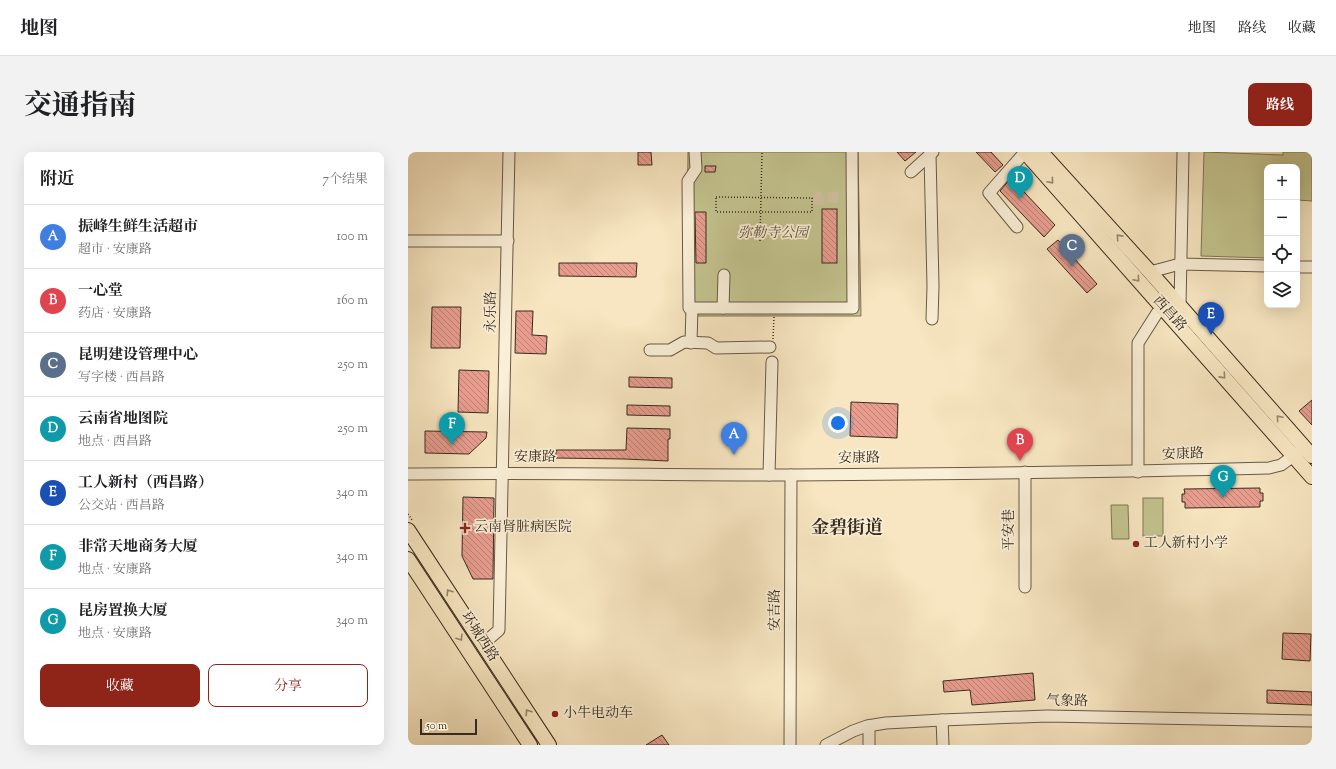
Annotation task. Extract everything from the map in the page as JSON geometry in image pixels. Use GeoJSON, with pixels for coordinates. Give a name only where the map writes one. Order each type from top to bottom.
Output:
{"type":"FeatureCollection","features":[{"type":"Feature","properties":{"kind":"main road","name":"西昌路"},"geometry":{"type":"LineString","coordinates":[[1025,152],[1164,309],[1304,453]]}},
{"type":"Feature","properties":{"kind":"main road","name":"西昌路"},"geometry":{"type":"LineString","coordinates":[[1041,152],[1180,306],[1304,453],[1312,477]]}},
{"type":"Feature","properties":{"kind":"main road","name":"环城西路"},"geometry":{"type":"LineString","coordinates":[[408,530],[549,745]]}},
{"type":"Feature","properties":{"kind":"main road","name":"环城西路"},"geometry":{"type":"LineString","coordinates":[[408,559],[530,745]]}},
{"type":"Feature","properties":{"kind":"street","name":"永乐路"},"geometry":{"type":"LineString","coordinates":[[483,644],[500,630],[509,152]]}},
{"type":"Feature","properties":{"kind":"street"},"geometry":{"type":"LineString","coordinates":[[696,152],[696,169],[688,181],[689,308],[853,308],[848,198],[852,152]]}},
{"type":"Feature","properties":{"kind":"street"},"geometry":{"type":"LineString","coordinates":[[1017,227],[989,193],[1025,152]]}},
{"type":"Feature","properties":{"kind":"street"},"geometry":{"type":"LineString","coordinates":[[1180,306],[1184,152]]}},
{"type":"Feature","properties":{"kind":"street"},"geometry":{"type":"LineString","coordinates":[[911,172],[931,153]]}},
{"type":"Feature","properties":{"kind":"street"},"geometry":{"type":"LineString","coordinates":[[931,153],[932,319]]}},
{"type":"Feature","properties":{"kind":"street"},"geometry":{"type":"LineString","coordinates":[[408,241],[508,241]]}},
{"type":"Feature","properties":{"kind":"street"},"geometry":{"type":"LineString","coordinates":[[1150,272],[1180,264],[1264,266]]}},
{"type":"Feature","properties":{"kind":"street"},"geometry":{"type":"LineString","coordinates":[[1300,267],[1312,267]]}},
{"type":"Feature","properties":{"kind":"street"},"geometry":{"type":"LineString","coordinates":[[723,308],[724,275]]}},
{"type":"Feature","properties":{"kind":"street"},"geometry":{"type":"LineString","coordinates":[[691,342],[692,308]]}},
{"type":"Feature","properties":{"kind":"street"},"geometry":{"type":"LineString","coordinates":[[1138,472],[1138,343],[1157,313],[1164,309]]}},
{"type":"Feature","properties":{"kind":"street"},"geometry":{"type":"LineString","coordinates":[[650,350],[670,350],[684,342],[708,343],[716,348],[772,345]]}},
{"type":"Feature","properties":{"kind":"street"},"geometry":{"type":"LineString","coordinates":[[769,475],[772,362]]}},
{"type":"Feature","properties":{"kind":"street","name":"安康路"},"geometry":{"type":"LineString","coordinates":[[408,474],[503,473],[791,475],[1138,472],[1269,468],[1281,465],[1304,453]]}},
{"type":"Feature","properties":{"kind":"street","name":"平安巷"},"geometry":{"type":"LineString","coordinates":[[1025,472],[1025,587]]}},
{"type":"Feature","properties":{"kind":"street","name":"安吉路"},"geometry":{"type":"LineString","coordinates":[[790,745],[791,475]]}},
{"type":"Feature","properties":{"kind":"street","name":"气象路"},"geometry":{"type":"LineString","coordinates":[[826,745],[853,731],[869,726],[886,723],[942,720],[1047,716],[1312,721]]}},
{"type":"Feature","properties":{"kind":"street"},"geometry":{"type":"LineString","coordinates":[[942,720],[943,745]]}},
{"type":"Feature","properties":{"kind":"street"},"geometry":{"type":"LineString","coordinates":[[869,726],[869,745]]}},
{"type":"Feature","properties":{"kind":"path"},"geometry":{"type":"LineString","coordinates":[[760,241],[762,152]]}},
{"type":"Feature","properties":{"kind":"path"},"geometry":{"type":"LineString","coordinates":[[716,197],[761,197],[812,198],[812,212],[716,212],[716,197]]}},
{"type":"Feature","properties":{"kind":"path"},"geometry":{"type":"LineString","coordinates":[[772,345],[774,308]]}},
{"type":"Feature","properties":{"kind":"green space","name":"弥勒寺公园"},"geometry":{"type":"Polygon","coordinates":[[[688,152],[858,152],[861,316],[686,316],[688,152]]]}},
{"type":"Feature","properties":{"kind":"green space"},"geometry":{"type":"Polygon","coordinates":[[[1204,152],[1283,155],[1283,152],[1312,152],[1312,201],[1300,200],[1300,164],[1264,164],[1264,258],[1201,256],[1204,152]]]}},
{"type":"Feature","properties":{"kind":"green space"},"geometry":{"type":"Polygon","coordinates":[[[1143,498],[1163,498],[1163,536],[1143,536],[1143,498]]]}},
{"type":"Feature","properties":{"kind":"green space"},"geometry":{"type":"Polygon","coordinates":[[[1111,505],[1128,505],[1129,539],[1112,539],[1111,505]]]}},
{"type":"Feature","properties":{"kind":"building"},"geometry":{"type":"Polygon","coordinates":[[[638,152],[651,152],[652,165],[638,165],[638,152]]]}},
{"type":"Feature","properties":{"kind":"building"},"geometry":{"type":"Polygon","coordinates":[[[897,152],[916,152],[905,161],[897,152]]]}},
{"type":"Feature","properties":{"kind":"building"},"geometry":{"type":"Polygon","coordinates":[[[976,152],[991,152],[1003,165],[995,172],[976,152]]]}},
{"type":"Feature","properties":{"kind":"building"},"geometry":{"type":"Polygon","coordinates":[[[705,166],[716,166],[715,172],[705,172],[705,166]]]}},
{"type":"Feature","properties":{"kind":"building"},"geometry":{"type":"Polygon","coordinates":[[[1011,178],[1055,225],[1044,237],[1000,191],[1011,178]]]}},
{"type":"Feature","properties":{"kind":"building"},"geometry":{"type":"Polygon","coordinates":[[[822,209],[837,209],[837,263],[822,263],[822,209]]]}},
{"type":"Feature","properties":{"kind":"building"},"geometry":{"type":"Polygon","coordinates":[[[695,212],[706,212],[706,263],[696,263],[695,212]]]}},
{"type":"Feature","properties":{"kind":"building"},"geometry":{"type":"Polygon","coordinates":[[[1058,240],[1097,284],[1087,293],[1047,249],[1058,240]]]}},
{"type":"Feature","properties":{"kind":"building"},"geometry":{"type":"Polygon","coordinates":[[[559,263],[637,263],[636,277],[559,276],[559,263]]]}},
{"type":"Feature","properties":{"kind":"building"},"geometry":{"type":"Polygon","coordinates":[[[432,307],[461,307],[460,348],[431,348],[432,307]]]}},
{"type":"Feature","properties":{"kind":"building"},"geometry":{"type":"Polygon","coordinates":[[[516,311],[533,311],[532,335],[547,336],[546,354],[515,353],[516,311]]]}},
{"type":"Feature","properties":{"kind":"building"},"geometry":{"type":"Polygon","coordinates":[[[459,370],[489,371],[488,413],[458,412],[459,370]]]}},
{"type":"Feature","properties":{"kind":"building"},"geometry":{"type":"Polygon","coordinates":[[[629,377],[672,378],[672,388],[629,387],[629,377]]]}},
{"type":"Feature","properties":{"kind":"building"},"geometry":{"type":"Polygon","coordinates":[[[1312,400],[1312,425],[1299,411],[1312,400]]]}},
{"type":"Feature","properties":{"kind":"building"},"geometry":{"type":"Polygon","coordinates":[[[851,402],[898,404],[897,438],[850,436],[851,402]]]}},
{"type":"Feature","properties":{"kind":"building"},"geometry":{"type":"Polygon","coordinates":[[[627,405],[670,406],[670,416],[627,415],[627,405]]]}},
{"type":"Feature","properties":{"kind":"building"},"geometry":{"type":"Polygon","coordinates":[[[627,428],[670,429],[670,439],[668,439],[668,461],[556,458],[556,450],[626,450],[627,428]]]}},
{"type":"Feature","properties":{"kind":"building"},"geometry":{"type":"Polygon","coordinates":[[[425,431],[487,432],[486,438],[469,454],[425,453],[425,431]]]}},
{"type":"Feature","properties":{"kind":"building"},"geometry":{"type":"Polygon","coordinates":[[[1260,488],[1260,493],[1263,493],[1263,501],[1260,501],[1260,507],[1185,508],[1185,502],[1182,502],[1182,494],[1185,494],[1184,489],[1260,488]]]}},
{"type":"Feature","properties":{"kind":"building"},"geometry":{"type":"Polygon","coordinates":[[[463,497],[494,498],[493,579],[473,579],[462,556],[463,497]]]}},
{"type":"Feature","properties":{"kind":"building"},"geometry":{"type":"Polygon","coordinates":[[[1283,633],[1311,634],[1310,661],[1282,659],[1283,633]]]}},
{"type":"Feature","properties":{"kind":"building"},"geometry":{"type":"Polygon","coordinates":[[[1033,673],[1035,700],[972,705],[970,690],[944,692],[943,681],[1033,673]]]}},
{"type":"Feature","properties":{"kind":"building"},"geometry":{"type":"Polygon","coordinates":[[[1267,690],[1312,692],[1312,705],[1267,703],[1267,690]]]}},
{"type":"Feature","properties":{"kind":"building"},"geometry":{"type":"Polygon","coordinates":[[[662,735],[669,745],[646,745],[662,735]]]}},
{"type":"Feature","properties":{"kind":"tunnel"},"geometry":{"type":"LineString","coordinates":[[819,205],[819,197],[844,198]]}},
{"type":"Feature","properties":{"kind":"place","name":"云南省地图院"},"geometry":{"type":"Point","coordinates":[1020,199]}},
{"type":"Feature","properties":{"kind":"place","name":"昆明建设管理中心"},"geometry":{"type":"Point","coordinates":[1072,267]}},
{"type":"Feature","properties":{"kind":"place","name":"工人新村（西昌路）"},"geometry":{"type":"Point","coordinates":[1211,335]}},
{"type":"Feature","properties":{"kind":"place","name":"非常天地商务大厦"},"geometry":{"type":"Point","coordinates":[452,445]}},
{"type":"Feature","properties":{"kind":"place","name":"振峰生鲜生活超市"},"geometry":{"type":"Point","coordinates":[734,455]}},
{"type":"Feature","properties":{"kind":"place","name":"一心堂"},"geometry":{"type":"Point","coordinates":[1020,461]}},
{"type":"Feature","properties":{"kind":"place","name":"昆房置换大厦"},"geometry":{"type":"Point","coordinates":[1223,498]}},
{"type":"Feature","properties":{"kind":"place","name":"云南肾脏病医院"},"geometry":{"type":"Point","coordinates":[465,528]}},
{"type":"Feature","properties":{"kind":"place","name":"工人新村小学"},"geometry":{"type":"Point","coordinates":[1136,544]}},
{"type":"Feature","properties":{"kind":"place","name":"小牛电动车"},"geometry":{"type":"Point","coordinates":[555,714]}},
{"type":"Feature","properties":{"kind":"district","name":"金碧街道"},"geometry":{"type":"Point","coordinates":[847,529]}}]}
